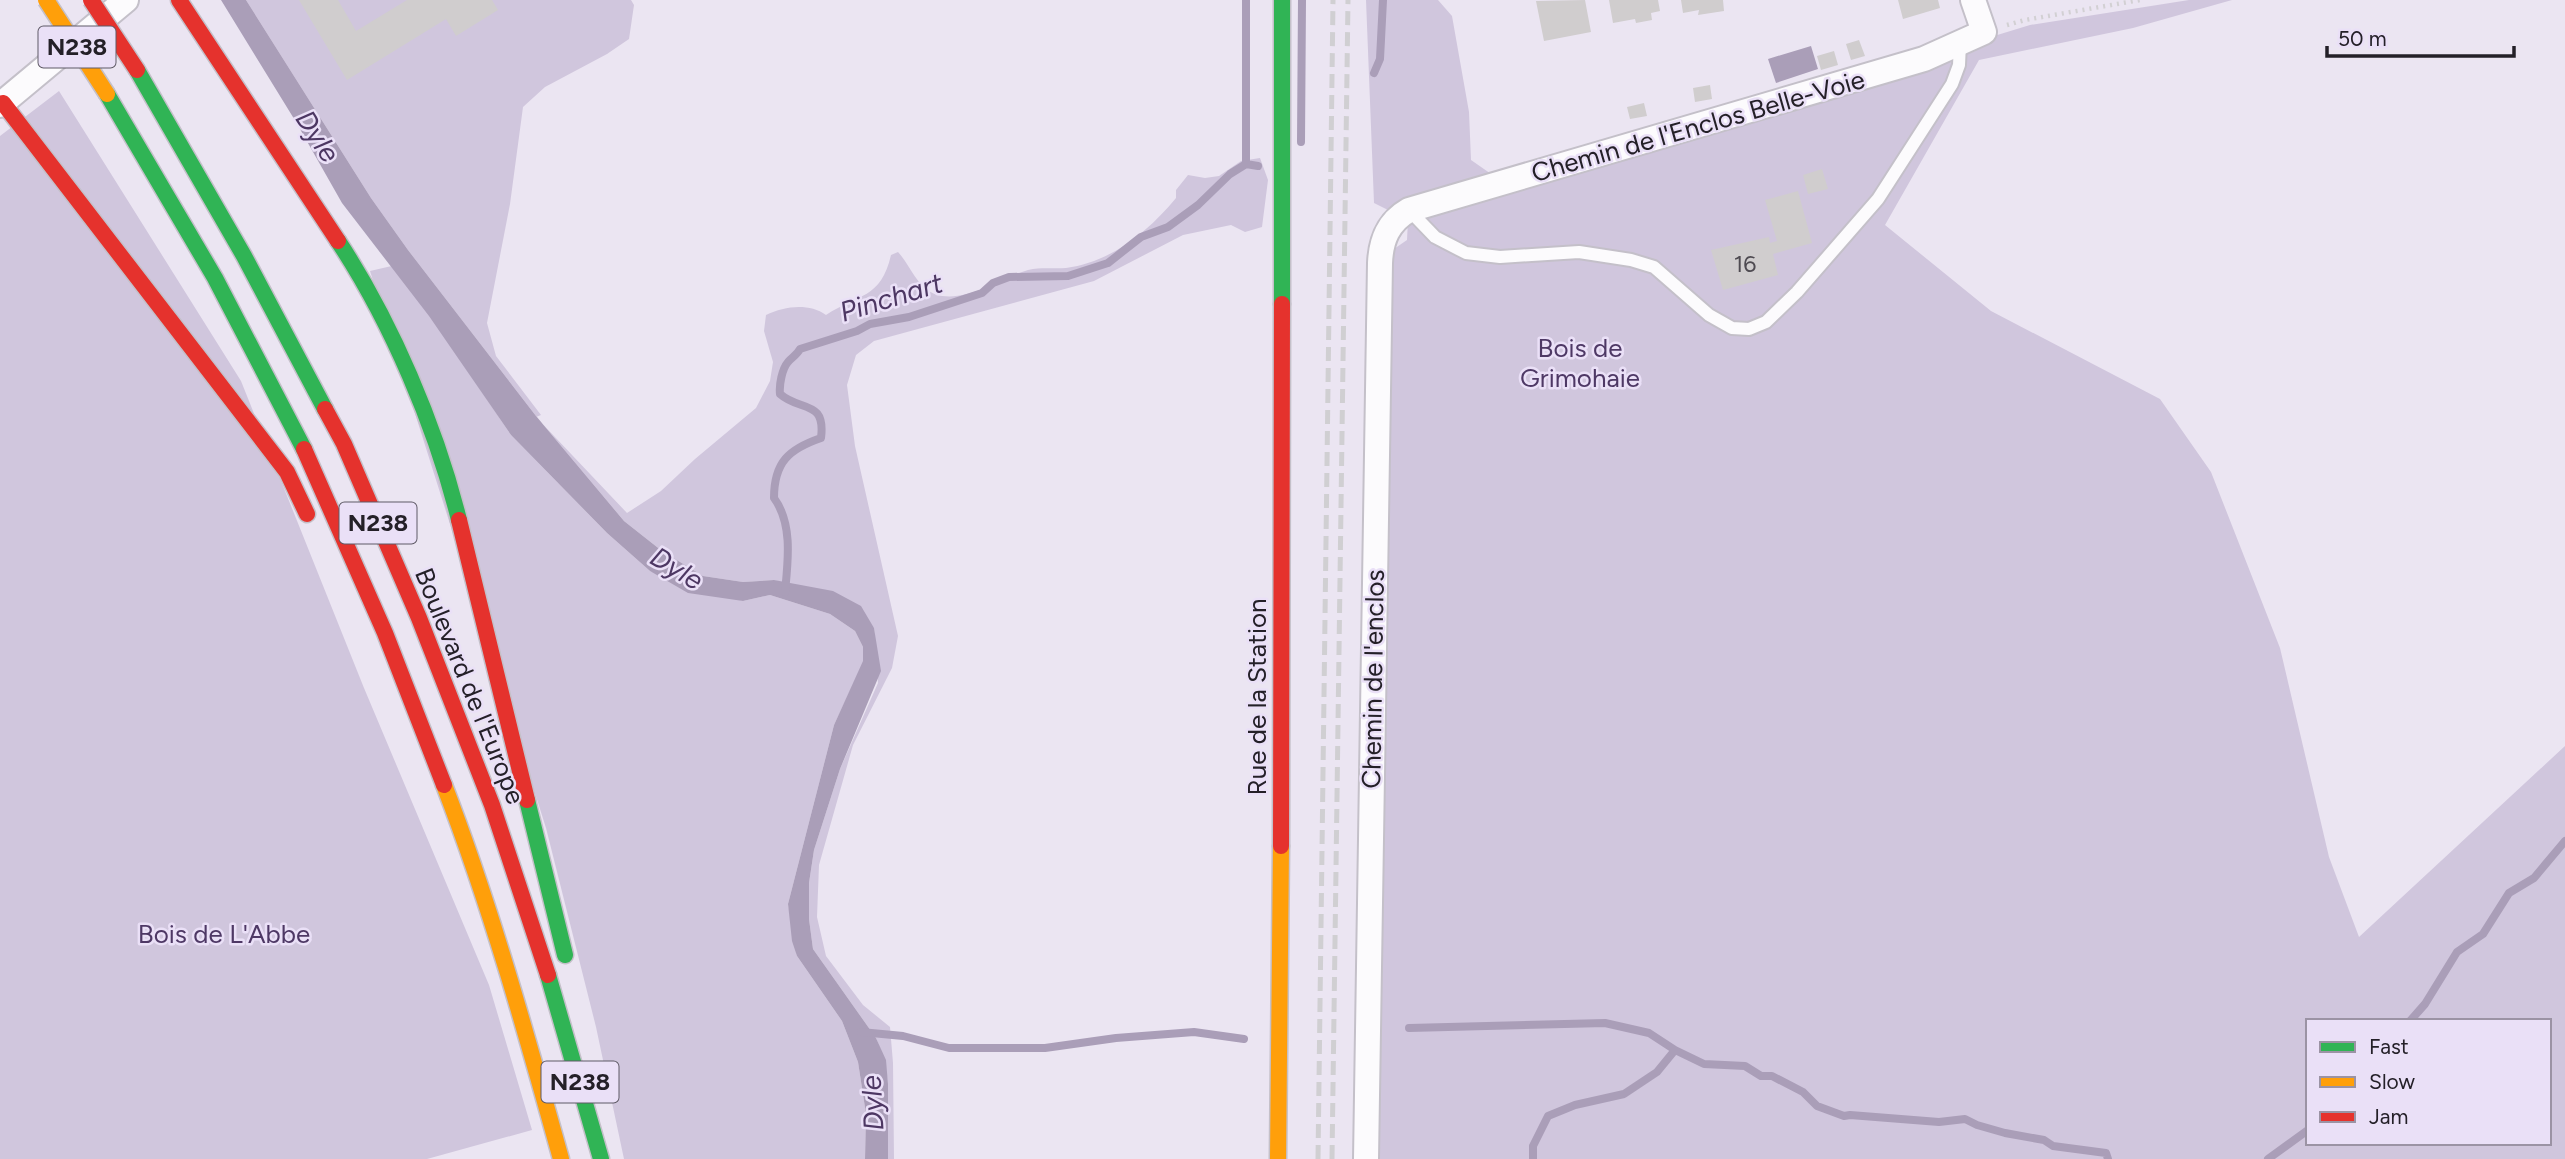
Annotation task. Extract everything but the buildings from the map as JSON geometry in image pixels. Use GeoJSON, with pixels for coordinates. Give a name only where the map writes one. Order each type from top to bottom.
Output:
{"type":"FeatureCollection","features":[{"type":"Feature","properties":{"kind":"main road","name":"N238"},"geometry":{"type":"LineString","coordinates":[[46,0],[107,94],[215,278],[310,460],[385,633],[454,811],[522,1019],[561,1159]]}},
{"type":"Feature","properties":{"kind":"main road","name":"Boulevard de l'Europe"},"geometry":{"type":"LineString","coordinates":[[92,0],[244,256],[344,444],[419,618],[487,793],[558,1004],[601,1159]]}},
{"type":"Feature","properties":{"kind":"main road"},"geometry":{"type":"LineString","coordinates":[[179,0],[346,253],[394,342],[429,424],[454,500],[567,974],[558,1004]]}},
{"type":"Feature","properties":{"kind":"main road","name":"Rue de la Station"},"geometry":{"type":"LineString","coordinates":[[1278,1159],[1282,711],[1282,0]]}},
{"type":"Feature","properties":{"kind":"main road"},"geometry":{"type":"LineString","coordinates":[[1,104],[288,472],[316,532]]}},
{"type":"Feature","properties":{"kind":"main road"},"geometry":{"type":"LineString","coordinates":[[359,611],[385,633]]}},
{"type":"Feature","properties":{"kind":"street"},"geometry":{"type":"LineString","coordinates":[[1,104],[126,0]]}},
{"type":"Feature","properties":{"kind":"street"},"geometry":{"type":"LineString","coordinates":[[1973,0],[1984,32]]}},
{"type":"Feature","properties":{"kind":"street","name":"Chemin de l'Enclos Belle-Voie"},"geometry":{"type":"LineString","coordinates":[[1409,211],[1667,133],[1891,70],[1984,32]]}},
{"type":"Feature","properties":{"kind":"street","name":"Chemin de l'enclos"},"geometry":{"type":"LineString","coordinates":[[1366,1159],[1380,262],[1385,234],[1397,219],[1409,211]]}},
{"type":"Feature","properties":{"kind":"lane"},"geometry":{"type":"LineString","coordinates":[[1409,211],[1435,237],[1466,253],[1500,257],[1579,252],[1631,260],[1654,267],[1709,315],[1732,328],[1749,329],[1766,322],[1797,292],[1878,198],[1952,84],[1959,65],[1960,43]]}},
{"type":"Feature","properties":{"kind":"path"},"geometry":{"type":"LineString","coordinates":[[1984,32],[2025,20],[2140,0]]}},
{"type":"Feature","properties":{"kind":"green space"},"geometry":{"type":"Polygon","coordinates":[[[246,0],[631,0],[634,5],[629,39],[607,54],[545,87],[523,107],[510,204],[487,323],[496,356],[541,415],[536,416],[371,198],[246,0]]]}},
{"type":"Feature","properties":{"kind":"green space","name":"Bois de Grimohaie"},"geometry":{"type":"Polygon","coordinates":[[[1366,0],[1438,0],[1452,16],[1469,112],[1471,160],[1507,185],[2030,25],[2189,0],[2232,0],[2133,28],[1979,60],[1885,225],[1991,311],[2160,399],[2211,472],[2280,648],[2329,857],[2359,937],[2565,746],[2565,1159],[1376,1159],[1391,251],[1407,240],[1408,220],[1374,203],[1366,0]]]}},
{"type":"Feature","properties":{"kind":"green space","name":"Bois de L'Abbe"},"geometry":{"type":"Polygon","coordinates":[[[59,91],[241,381],[364,688],[489,985],[532,1130],[427,1159],[0,1159],[0,136],[59,91]]]}},
{"type":"Feature","properties":{"kind":"green space"},"geometry":{"type":"Polygon","coordinates":[[[1260,158],[1268,180],[1262,227],[1245,232],[1231,225],[1183,235],[1094,281],[874,341],[856,355],[847,385],[855,446],[898,636],[892,668],[853,745],[819,865],[817,917],[826,956],[863,1005],[890,1027],[894,1159],[888,1159],[888,1084],[885,1060],[876,1038],[813,949],[809,919],[809,883],[814,850],[840,769],[878,683],[874,628],[774,580],[743,582],[703,576],[662,551],[624,521],[543,425],[627,513],[661,491],[756,408],[770,381],[773,362],[764,331],[766,315],[805,307],[826,315],[874,288],[887,269],[891,255],[898,252],[927,290],[942,296],[975,292],[1028,270],[1082,265],[1113,252],[1141,234],[1176,198],[1176,190],[1188,175],[1205,178],[1219,176],[1241,161],[1260,158]]]}},
{"type":"Feature","properties":{"kind":"green space"},"geometry":{"type":"Polygon","coordinates":[[[396,265],[511,435],[607,533],[650,571],[743,601],[770,595],[830,614],[855,631],[863,647],[864,661],[834,725],[788,904],[797,956],[842,1021],[858,1062],[866,1114],[865,1159],[624,1159],[596,1027],[546,828],[370,271],[396,265]]]}},
{"type":"Feature","properties":{"kind":"water","name":"Dyle"},"geometry":{"type":"Polygon","coordinates":[[[221,0],[246,0],[371,198],[408,250],[536,416],[624,521],[662,551],[703,576],[743,582],[774,580],[833,591],[861,606],[874,628],[881,671],[840,769],[814,850],[809,883],[809,919],[813,949],[876,1038],[886,1060],[888,1159],[865,1159],[866,1114],[858,1062],[842,1021],[797,956],[792,941],[788,904],[834,725],[863,661],[863,647],[855,631],[830,614],[770,595],[743,601],[688,593],[650,571],[607,533],[511,435],[429,316],[342,203],[221,0]]]}},
{"type":"Feature","properties":{"kind":"water"},"geometry":{"type":"Polygon","coordinates":[[[1811,46],[1818,69],[1776,83],[1768,59],[1811,46]]]}},
{"type":"Feature","properties":{"kind":"waterway"},"geometry":{"type":"LineString","coordinates":[[1246,0],[1246,164]]}},
{"type":"Feature","properties":{"kind":"waterway"},"geometry":{"type":"LineString","coordinates":[[1301,142],[1302,0]]}},
{"type":"Feature","properties":{"kind":"waterway","name":"Pinchart"},"geometry":{"type":"LineString","coordinates":[[1374,73],[1380,59],[1383,0]]}},
{"type":"Feature","properties":{"kind":"waterway","name":"Pinchart"},"geometry":{"type":"LineString","coordinates":[[785,592],[788,543],[784,519],[774,498],[777,475],[780,466],[792,452],[821,438],[820,417],[810,408],[780,394],[784,369],[800,349],[857,331],[870,324],[909,317],[982,293],[993,283],[1009,277],[1068,276],[1108,263],[1141,237],[1168,227],[1198,205],[1230,174],[1246,164],[1258,166]]}},
{"type":"Feature","properties":{"kind":"waterway"},"geometry":{"type":"LineString","coordinates":[[2412,1019],[2425,1004],[2457,952],[2483,934],[2509,893],[2534,878],[2565,841]]}},
{"type":"Feature","properties":{"kind":"waterway"},"geometry":{"type":"LineString","coordinates":[[1409,1028],[1605,1023],[1649,1033],[1675,1050],[1657,1072],[1624,1094],[1575,1105],[1548,1116],[1533,1146],[1533,1159]]}},
{"type":"Feature","properties":{"kind":"waterway"},"geometry":{"type":"LineString","coordinates":[[861,1032],[903,1036],[949,1048],[1045,1048],[1116,1038],[1194,1032],[1244,1039]]}},
{"type":"Feature","properties":{"kind":"waterway"},"geometry":{"type":"LineString","coordinates":[[1675,1050],[1704,1064],[1745,1066],[1761,1076],[1772,1076],[1803,1092],[1817,1106],[1844,1116],[1939,1122],[1965,1119],[2005,1133],[2044,1140],[2053,1146],[2106,1153],[2108,1159]]}},
{"type":"Feature","properties":{"kind":"waterway"},"geometry":{"type":"LineString","coordinates":[[2268,1159],[2306,1131]]}},
{"type":"Feature","properties":{"kind":"railway"},"geometry":{"type":"LineString","coordinates":[[1318,1159],[1333,0]]}},
{"type":"Feature","properties":{"kind":"railway"},"geometry":{"type":"LineString","coordinates":[[1332,1159],[1348,0]]}},
{"type":"Feature","properties":{"kind":"traffic: fast"},"geometry":{"type":"LineString","coordinates":[[1282,0],[1282,304]]}},
{"type":"Feature","properties":{"kind":"traffic: fast"},"geometry":{"type":"LineString","coordinates":[[137,70],[244,256],[325,409]]}},
{"type":"Feature","properties":{"kind":"traffic: fast"},"geometry":{"type":"LineString","coordinates":[[107,94],[215,278],[304,449]]}},
{"type":"Feature","properties":{"kind":"traffic: fast"},"geometry":{"type":"LineString","coordinates":[[338,241],[376,305],[410,376],[438,448],[459,520]]}},
{"type":"Feature","properties":{"kind":"traffic: fast"},"geometry":{"type":"LineString","coordinates":[[527,800],[565,955]]}},
{"type":"Feature","properties":{"kind":"traffic: fast"},"geometry":{"type":"LineString","coordinates":[[548,975],[601,1159]]}},
{"type":"Feature","properties":{"kind":"traffic: slow"},"geometry":{"type":"LineString","coordinates":[[46,0],[107,94]]}},
{"type":"Feature","properties":{"kind":"traffic: slow"},"geometry":{"type":"LineString","coordinates":[[444,785],[492,924],[561,1159]]}},
{"type":"Feature","properties":{"kind":"traffic: slow"},"geometry":{"type":"LineString","coordinates":[[1278,1159],[1281,846]]}},
{"type":"Feature","properties":{"kind":"traffic: jam"},"geometry":{"type":"LineString","coordinates":[[91,0],[137,70]]}},
{"type":"Feature","properties":{"kind":"traffic: jam"},"geometry":{"type":"LineString","coordinates":[[179,0],[338,241]]}},
{"type":"Feature","properties":{"kind":"traffic: jam"},"geometry":{"type":"LineString","coordinates":[[3,103],[287,472],[307,514]]}},
{"type":"Feature","properties":{"kind":"traffic: jam"},"geometry":{"type":"LineString","coordinates":[[1281,846],[1282,304]]}},
{"type":"Feature","properties":{"kind":"traffic: jam"},"geometry":{"type":"LineString","coordinates":[[325,409],[344,444],[419,618],[492,805],[548,975]]}},
{"type":"Feature","properties":{"kind":"traffic: jam"},"geometry":{"type":"LineString","coordinates":[[304,449],[385,633],[444,785]]}},
{"type":"Feature","properties":{"kind":"traffic: jam"},"geometry":{"type":"LineString","coordinates":[[459,520],[527,800]]}}]}
